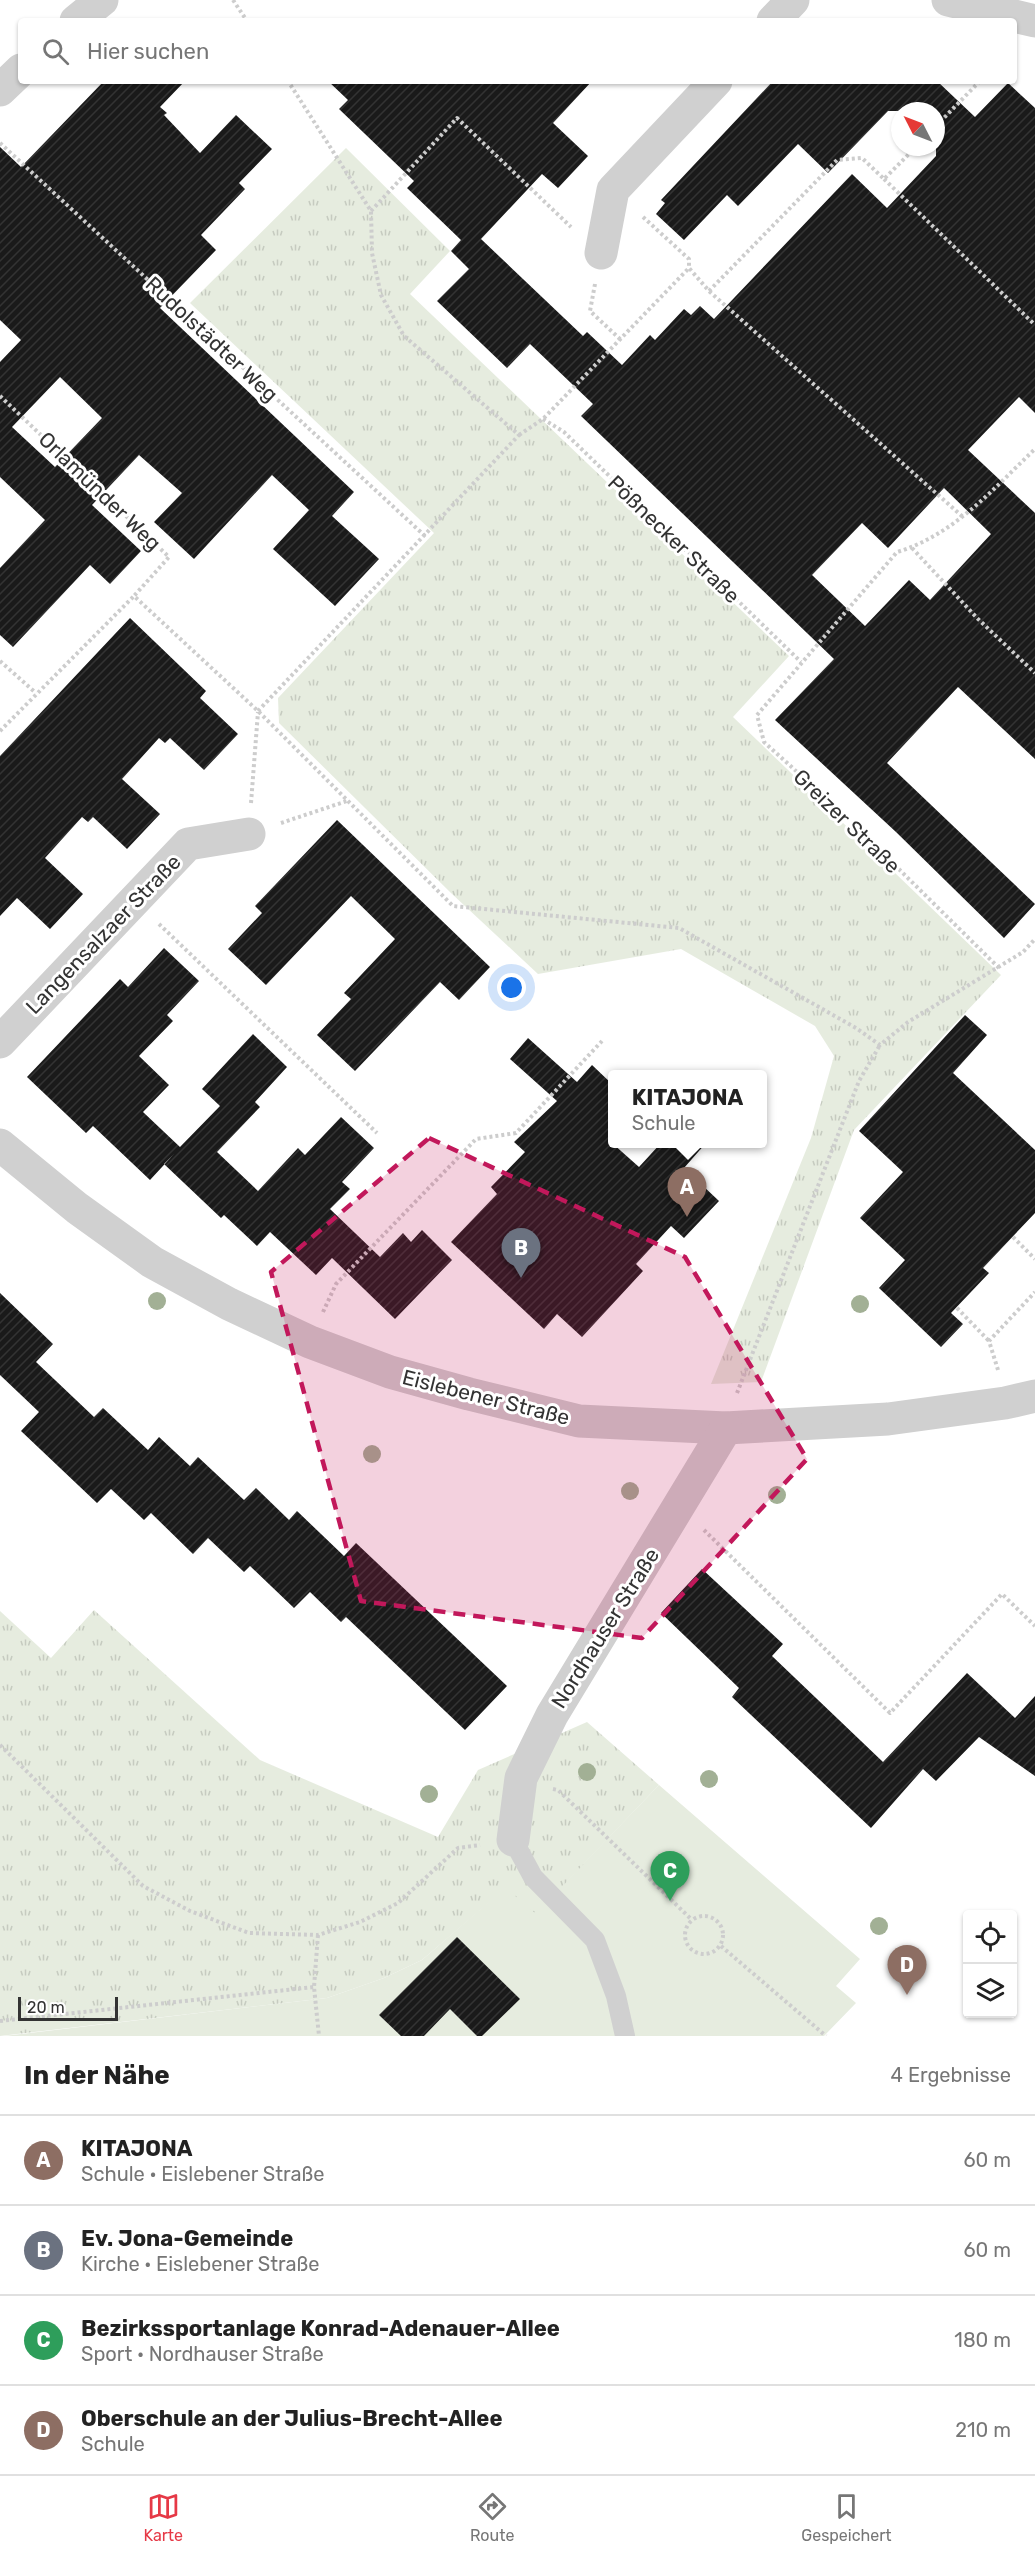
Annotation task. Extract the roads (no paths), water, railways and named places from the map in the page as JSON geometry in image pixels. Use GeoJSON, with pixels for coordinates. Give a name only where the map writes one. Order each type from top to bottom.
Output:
{"type":"FeatureCollection","features":[{"type":"Feature","properties":{"kind":"street"},"geometry":{"type":"LineString","coordinates":[[80,18],[102,0]]}},
{"type":"Feature","properties":{"kind":"street"},"geometry":{"type":"LineString","coordinates":[[776,18],[793,0]]}},
{"type":"Feature","properties":{"kind":"street"},"geometry":{"type":"LineString","coordinates":[[953,1],[1035,21]]}},
{"type":"Feature","properties":{"kind":"street"},"geometry":{"type":"LineString","coordinates":[[0,90],[18,73]]}},
{"type":"Feature","properties":{"kind":"street"},"geometry":{"type":"LineString","coordinates":[[601,253],[614,189],[713,84]]}},
{"type":"Feature","properties":{"kind":"street","name":"Langensalzaer Straße"},"geometry":{"type":"LineString","coordinates":[[0,1042],[188,844],[249,834]]}},
{"type":"Feature","properties":{"kind":"street","name":"Eislebener Straße"},"geometry":{"type":"LineString","coordinates":[[0,1145],[77,1208],[152,1262],[229,1304],[310,1342],[402,1375],[579,1420],[726,1428],[888,1419],[1020,1400]]}},
{"type":"Feature","properties":{"kind":"street","name":"Nordhauser Straße"},"geometry":{"type":"LineString","coordinates":[[513,1840],[521,1778],[552,1715],[726,1428]]}},
{"type":"Feature","properties":{"kind":"lane"},"geometry":{"type":"LineString","coordinates":[[513,1840],[533,1877],[596,1940],[616,1996],[625,2036]]}},
{"type":"Feature","properties":{"kind":"place","name":"KITAJONA"},"geometry":{"type":"Point","coordinates":[687,1217]}},
{"type":"Feature","properties":{"kind":"place","name":"Ev. Jona-Gemeinde"},"geometry":{"type":"Point","coordinates":[521,1278]}},
{"type":"Feature","properties":{"kind":"place","name":"Bezirkssportanlage Konrad-Adenauer-Allee"},"geometry":{"type":"Point","coordinates":[670,1901]}},
{"type":"Feature","properties":{"kind":"place","name":"Oberschule an der Julius-Brecht-Allee"},"geometry":{"type":"Point","coordinates":[907,1995]}}]}
